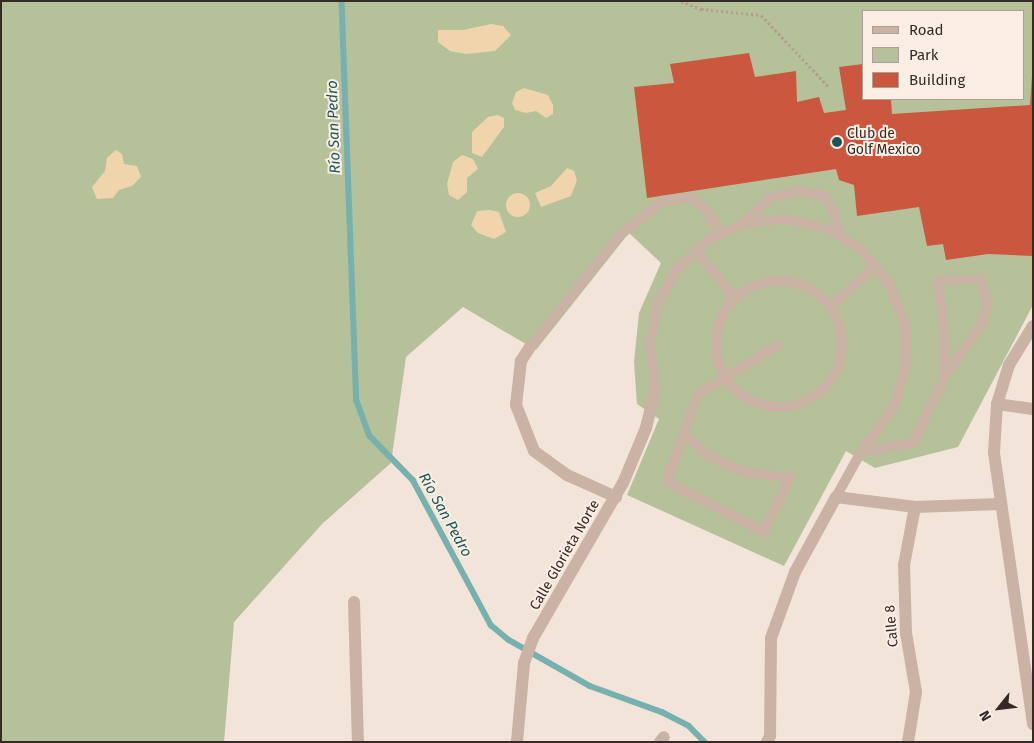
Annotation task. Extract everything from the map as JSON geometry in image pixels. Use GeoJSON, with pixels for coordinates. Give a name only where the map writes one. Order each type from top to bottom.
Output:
{"type":"FeatureCollection","features":[{"type":"Feature","properties":{"kind":"street"},"geometry":{"type":"LineString","coordinates":[[1033,326],[1009,365],[998,404],[994,453],[1033,724]]}},
{"type":"Feature","properties":{"kind":"street"},"geometry":{"type":"LineString","coordinates":[[530,346],[521,361],[516,405],[534,452],[567,475],[616,497]]}},
{"type":"Feature","properties":{"kind":"street","name":"Calle Glorieta Norte"},"geometry":{"type":"LineString","coordinates":[[517,742],[524,663],[533,638],[616,497],[646,428],[656,387]]}},
{"type":"Feature","properties":{"kind":"street"},"geometry":{"type":"LineString","coordinates":[[998,404],[1033,409]]}},
{"type":"Feature","properties":{"kind":"street"},"geometry":{"type":"LineString","coordinates":[[767,742],[770,736],[771,638],[795,572],[836,497],[915,508],[1000,504]]}},
{"type":"Feature","properties":{"kind":"street","name":"Calle 8"},"geometry":{"type":"LineString","coordinates":[[908,742],[916,692],[906,633],[904,565],[915,508]]}},
{"type":"Feature","properties":{"kind":"street"},"geometry":{"type":"LineString","coordinates":[[354,602],[358,742]]}},
{"type":"Feature","properties":{"kind":"lane"},"geometry":{"type":"LineString","coordinates":[[744,224],[770,198],[799,191],[824,196],[834,212],[840,236]]}},
{"type":"Feature","properties":{"kind":"lane"},"geometry":{"type":"LineString","coordinates":[[530,346],[621,234],[662,201],[692,198],[708,212],[722,234]]}},
{"type":"Feature","properties":{"kind":"lane"},"geometry":{"type":"LineString","coordinates":[[656,387],[650,346],[657,305],[677,269],[696,250],[722,234],[744,224],[785,219],[826,228],[840,236],[861,249],[889,282],[905,323],[906,366],[894,407],[861,452],[836,497]]}},
{"type":"Feature","properties":{"kind":"lane"},"geometry":{"type":"LineString","coordinates":[[696,250],[736,298]]}},
{"type":"Feature","properties":{"kind":"lane"},"geometry":{"type":"LineString","coordinates":[[830,306],[876,266]]}},
{"type":"Feature","properties":{"kind":"lane"},"geometry":{"type":"LineString","coordinates":[[861,452],[913,443],[945,376],[981,325],[988,304],[981,278],[938,281],[945,336],[945,376]]}},
{"type":"Feature","properties":{"kind":"lane"},"geometry":{"type":"LineString","coordinates":[[774,281],[795,283],[815,292],[830,306],[839,325],[842,345],[839,365],[829,384],[814,397],[795,405],[775,407],[755,402],[738,392],[725,376],[716,343],[718,327],[736,298],[753,286],[774,281]]}},
{"type":"Feature","properties":{"kind":"lane"},"geometry":{"type":"LineString","coordinates":[[686,435],[708,456],[747,473],[790,477],[764,532],[667,482],[686,435],[698,394],[778,345]]}},
{"type":"Feature","properties":{"kind":"path"},"geometry":{"type":"LineString","coordinates":[[681,1],[701,9],[761,15],[828,86]]}},
{"type":"Feature","properties":{"kind":"green space"},"geometry":{"type":"Polygon","coordinates":[[[1,1],[1033,1],[1033,305],[958,447],[875,468],[846,451],[784,566],[627,495],[659,419],[637,404],[634,362],[639,313],[661,263],[629,233],[536,350],[463,307],[406,357],[391,463],[322,524],[234,622],[224,742],[1,742],[1,1]]]}},
{"type":"Feature","properties":{"kind":"sand"},"geometry":{"type":"Polygon","coordinates":[[[491,24],[503,26],[511,35],[495,51],[466,54],[450,51],[438,42],[438,30],[463,30],[491,24]]]}},
{"type":"Feature","properties":{"kind":"sand"},"geometry":{"type":"Polygon","coordinates":[[[524,88],[548,95],[553,105],[553,114],[546,118],[536,111],[526,113],[515,110],[512,103],[516,92],[524,88]]]}},
{"type":"Feature","properties":{"kind":"sand"},"geometry":{"type":"Polygon","coordinates":[[[498,115],[504,118],[504,127],[482,157],[472,153],[472,132],[488,117],[498,115]]]}},
{"type":"Feature","properties":{"kind":"sand"},"geometry":{"type":"Polygon","coordinates":[[[116,150],[122,154],[124,164],[137,166],[141,177],[132,186],[119,190],[113,198],[97,199],[92,187],[105,171],[107,158],[116,150]]]}},
{"type":"Feature","properties":{"kind":"sand"},"geometry":{"type":"Polygon","coordinates":[[[462,155],[473,159],[478,169],[467,178],[467,192],[458,200],[449,195],[447,184],[453,162],[462,155]]]}},
{"type":"Feature","properties":{"kind":"sand"},"geometry":{"type":"Polygon","coordinates":[[[567,168],[574,171],[577,180],[571,196],[541,207],[535,193],[551,186],[567,168]]]}},
{"type":"Feature","properties":{"kind":"sand"},"geometry":{"type":"Polygon","coordinates":[[[513,193],[523,193],[530,200],[530,210],[523,217],[513,217],[506,210],[506,200],[513,193]]]}},
{"type":"Feature","properties":{"kind":"sand"},"geometry":{"type":"Polygon","coordinates":[[[490,210],[499,212],[506,232],[494,239],[478,233],[471,225],[477,211],[490,210]]]}},
{"type":"Feature","properties":{"kind":"building","name":"Club de Golf Mexico"},"geometry":{"type":"Polygon","coordinates":[[[749,53],[755,77],[796,71],[797,102],[819,97],[824,113],[846,110],[839,67],[862,64],[862,100],[891,100],[892,114],[1030,105],[1033,61],[1033,256],[988,254],[946,260],[943,244],[927,246],[919,207],[857,216],[854,185],[839,180],[836,169],[647,198],[634,87],[674,83],[670,64],[749,53]]]}},
{"type":"Feature","properties":{"kind":"waterway","name":"Río San Pedro"},"geometry":{"type":"LineString","coordinates":[[342,1],[357,401],[370,436],[413,480],[491,625],[509,640],[590,686],[662,712],[689,726],[705,742]]}},
{"type":"Feature","properties":{"kind":"place","name":"Club de Golf Mexico"},"geometry":{"type":"Point","coordinates":[837,142]}}]}
